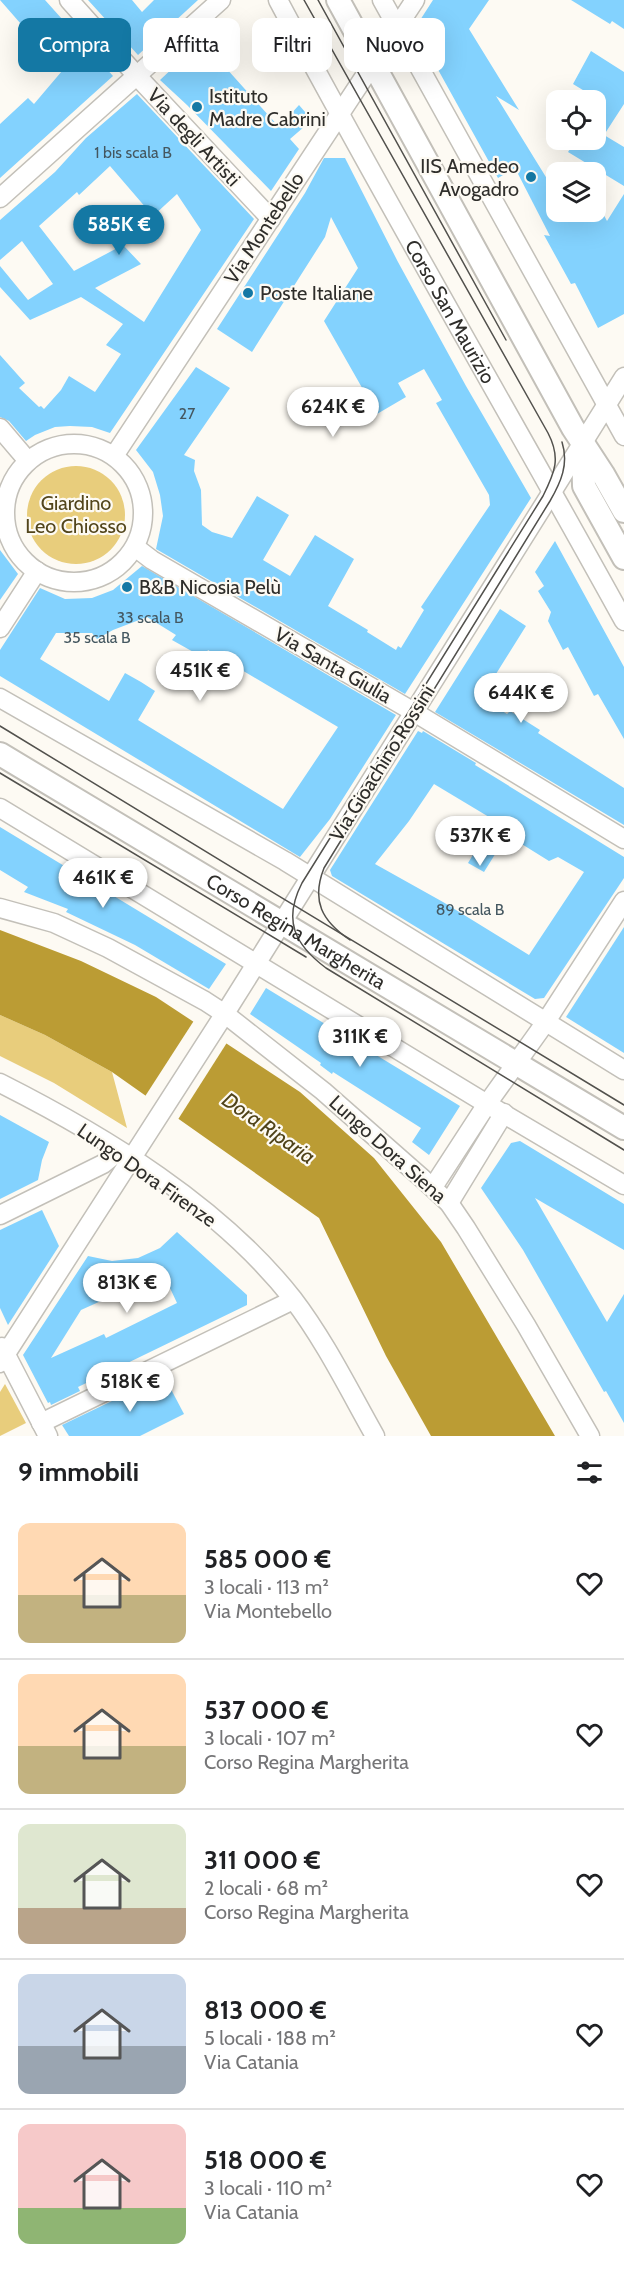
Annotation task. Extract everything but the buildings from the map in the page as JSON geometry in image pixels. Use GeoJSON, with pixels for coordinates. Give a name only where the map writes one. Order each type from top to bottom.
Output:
{"type":"FeatureCollection","features":[{"type":"Feature","properties":{"kind":"main road"},"geometry":{"type":"LineString","coordinates":[[338,0],[348,18]]}},
{"type":"Feature","properties":{"kind":"main road"},"geometry":{"type":"LineString","coordinates":[[377,72],[583,444],[624,511]]}},
{"type":"Feature","properties":{"kind":"main road"},"geometry":{"type":"LineString","coordinates":[[583,444],[584,486],[624,558]]}},
{"type":"Feature","properties":{"kind":"main road","name":"Corso Regina Margherita"},"geometry":{"type":"LineString","coordinates":[[0,753],[624,1128]]}},
{"type":"Feature","properties":{"kind":"street","name":"Via degli Artisti"},"geometry":{"type":"LineString","coordinates":[[69,0],[271,219]]}},
{"type":"Feature","properties":{"kind":"street"},"geometry":{"type":"LineString","coordinates":[[0,198],[221,0]]}},
{"type":"Feature","properties":{"kind":"street","name":"Corso San Maurizio"},"geometry":{"type":"LineString","coordinates":[[278,0],[339,116],[624,621]]}},
{"type":"Feature","properties":{"kind":"street"},"geometry":{"type":"LineString","coordinates":[[382,0],[392,18]]}},
{"type":"Feature","properties":{"kind":"street","name":"Via Montebello"},"geometry":{"type":"LineString","coordinates":[[403,18],[414,0]]}},
{"type":"Feature","properties":{"kind":"street","name":"Via Montebello"},"geometry":{"type":"LineString","coordinates":[[114,456],[368,72]]}},
{"type":"Feature","properties":{"kind":"street"},"geometry":{"type":"LineString","coordinates":[[422,72],[624,435]]}},
{"type":"Feature","properties":{"kind":"street","name":"Via Gioachino Rossini"},"geometry":{"type":"LineString","coordinates":[[125,1155],[141,1143],[221,1021],[624,377]]}},
{"type":"Feature","properties":{"kind":"street"},"geometry":{"type":"LineString","coordinates":[[0,428],[28,460]]}},
{"type":"Feature","properties":{"kind":"street"},"geometry":{"type":"LineString","coordinates":[[72,444],[89,446],[114,456],[133,477],[141,494],[144,513],[135,547],[113,570],[90,580],[71,582],[37,571],[21,557],[10,539],[6,519],[7,499],[14,479],[28,460],[56,446],[72,444]]}},
{"type":"Feature","properties":{"kind":"street","name":"Via Santa Giulia"},"geometry":{"type":"LineString","coordinates":[[135,547],[152,560],[414,712],[624,839]]}},
{"type":"Feature","properties":{"kind":"street"},"geometry":{"type":"LineString","coordinates":[[0,628],[37,571]]}},
{"type":"Feature","properties":{"kind":"street"},"geometry":{"type":"LineString","coordinates":[[0,698],[311,877],[624,1070]]}},
{"type":"Feature","properties":{"kind":"street"},"geometry":{"type":"LineString","coordinates":[[0,808],[624,1185]]}},
{"type":"Feature","properties":{"kind":"street"},"geometry":{"type":"LineString","coordinates":[[433,1187],[487,1104],[545,1023],[624,901]]}},
{"type":"Feature","properties":{"kind":"street","name":"Lungo Dora Siena"},"geometry":{"type":"LineString","coordinates":[[0,908],[54,923],[108,948],[323,1091],[433,1187],[449,1203],[526,1325],[590,1436]]}},
{"type":"Feature","properties":{"kind":"street","name":"Lungo Dora Firenze"},"geometry":{"type":"LineString","coordinates":[[0,1083],[125,1155],[185,1196],[247,1247],[293,1300],[323,1345],[375,1436]]}},
{"type":"Feature","properties":{"kind":"street"},"geometry":{"type":"LineString","coordinates":[[449,1203],[504,1113]]}},
{"type":"Feature","properties":{"kind":"street"},"geometry":{"type":"LineString","coordinates":[[0,1215],[125,1155]]}},
{"type":"Feature","properties":{"kind":"street"},"geometry":{"type":"LineString","coordinates":[[125,1155],[2,1354],[44,1432],[293,1300]]}},
{"type":"Feature","properties":{"kind":"green space","name":"Giardino Leo Chiosso"},"geometry":{"type":"Polygon","coordinates":[[[76,466],[95,470],[111,480],[121,496],[125,515],[121,534],[111,550],[95,560],[76,564],[57,560],[41,550],[31,534],[27,515],[31,496],[41,480],[57,470],[76,466]]]}},
{"type":"Feature","properties":{"kind":"green space"},"geometry":{"type":"Polygon","coordinates":[[[0,1015],[45,1035],[112,1072],[127,1128],[54,1083],[0,1056],[0,1015]]]}},
{"type":"Feature","properties":{"kind":"green space"},"geometry":{"type":"Polygon","coordinates":[[[5,1384],[26,1423],[0,1436],[0,1392],[5,1384]]]}},
{"type":"Feature","properties":{"kind":"water","name":"Dora Riparia"},"geometry":{"type":"Polygon","coordinates":[[[0,930],[81,961],[156,997],[300,1092],[374,1158],[441,1242],[555,1436],[431,1436],[386,1356],[319,1218],[112,1072],[45,1035],[0,1015],[0,930]]]}},
{"type":"Feature","properties":{"kind":"pier"},"geometry":{"type":"Polygon","coordinates":[[[195,1019],[228,1041],[177,1121],[144,1098],[195,1019]]]}},
{"type":"Feature","properties":{"kind":"tram line"},"geometry":{"type":"LineString","coordinates":[[304,0],[548,433],[554,450],[555,465],[543,496],[302,883],[293,909],[295,930],[306,950],[326,968],[624,1150]]}},
{"type":"Feature","properties":{"kind":"tram line"},"geometry":{"type":"LineString","coordinates":[[318,0],[506,340]]}},
{"type":"Feature","properties":{"kind":"tram line"},"geometry":{"type":"LineString","coordinates":[[350,940],[332,925],[322,909],[319,890],[324,868],[554,494],[564,465],[562,442]]}},
{"type":"Feature","properties":{"kind":"tram line"},"geometry":{"type":"LineString","coordinates":[[0,726],[624,1105]]}},
{"type":"Feature","properties":{"kind":"tram line"},"geometry":{"type":"LineString","coordinates":[[0,773],[306,957]]}},
{"type":"Feature","properties":{"kind":"place","name":"Istituto Madre Cabrini"},"geometry":{"type":"Point","coordinates":[197,107]}},
{"type":"Feature","properties":{"kind":"place","name":"IIS Amedeo Avogadro"},"geometry":{"type":"Point","coordinates":[531,177]}},
{"type":"Feature","properties":{"kind":"place","name":"Poste Italiane"},"geometry":{"type":"Point","coordinates":[248,293]}},
{"type":"Feature","properties":{"kind":"place","name":"B&B Nicosia Pelù"},"geometry":{"type":"Point","coordinates":[127,587]}}]}
